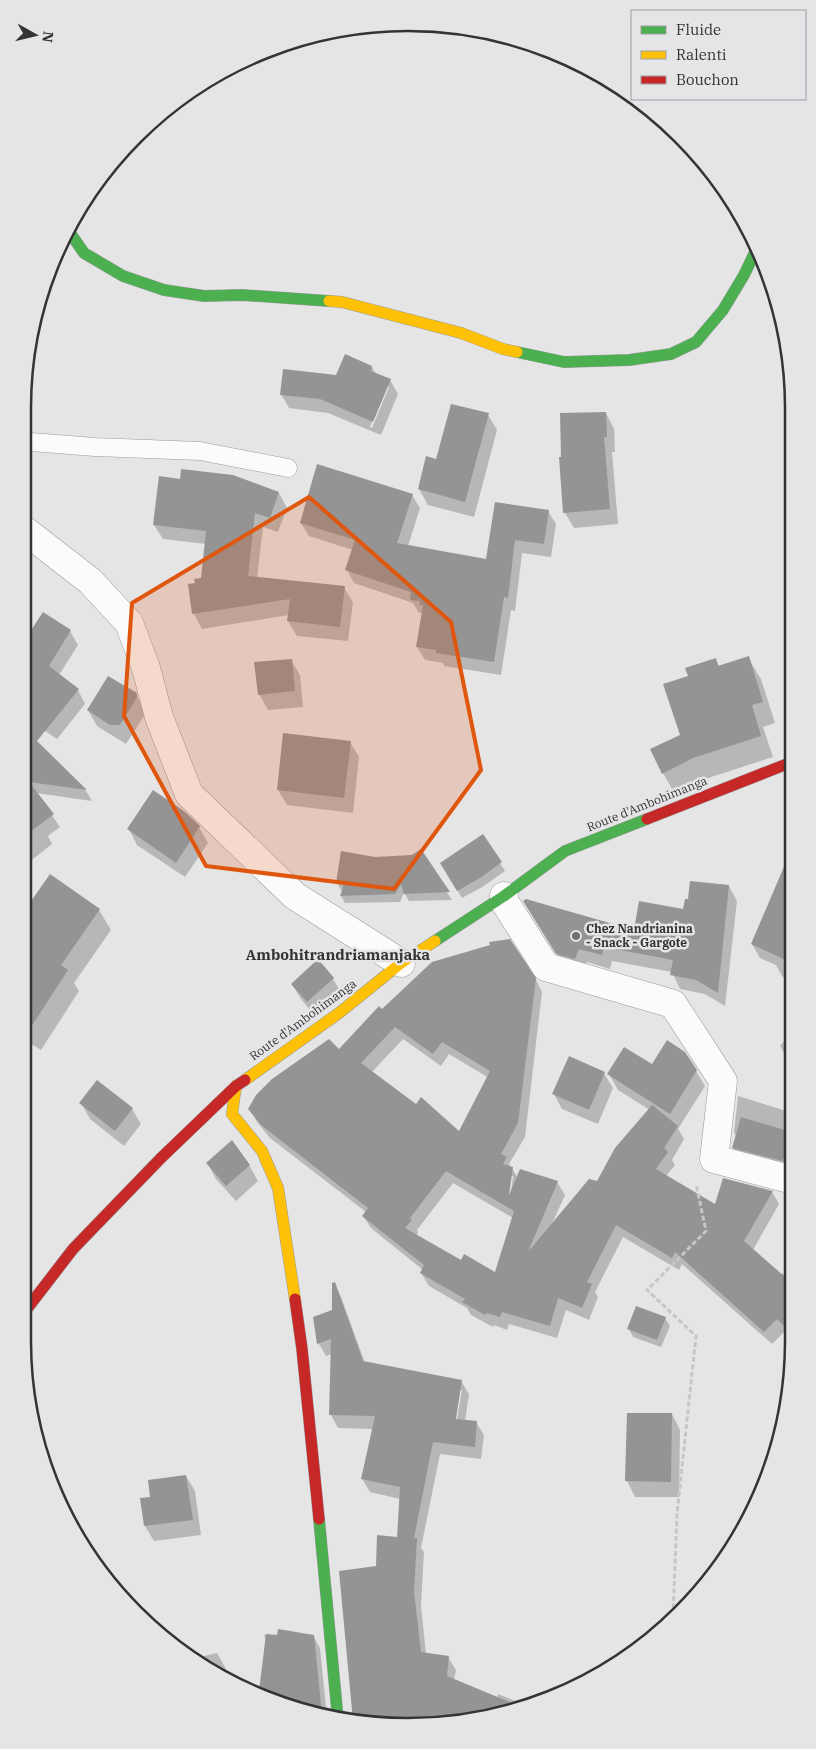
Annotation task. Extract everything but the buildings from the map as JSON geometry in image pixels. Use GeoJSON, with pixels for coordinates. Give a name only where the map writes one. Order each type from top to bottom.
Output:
{"type":"FeatureCollection","features":[{"type":"Feature","properties":{"kind":"street"},"geometry":{"type":"LineString","coordinates":[[73,237],[84,253],[123,276],[164,290],[204,296],[242,295],[342,302],[461,333],[503,350],[564,362],[629,360],[671,354],[696,342],[724,310],[753,257]]}},
{"type":"Feature","properties":{"kind":"street"},"geometry":{"type":"LineString","coordinates":[[31,536],[90,582],[129,623],[146,668],[159,717],[189,794],[295,896],[401,963]]}},
{"type":"Feature","properties":{"kind":"street","name":"Route d'Ambohimanga"},"geometry":{"type":"LineString","coordinates":[[31,1303],[73,1249],[161,1158],[236,1086],[339,1013],[401,963],[504,896],[565,852],[785,765]]}},
{"type":"Feature","properties":{"kind":"street"},"geometry":{"type":"LineString","coordinates":[[504,896],[504,901],[546,967],[673,1004],[723,1081],[714,1159],[785,1178]]}},
{"type":"Feature","properties":{"kind":"street"},"geometry":{"type":"LineString","coordinates":[[236,1086],[232,1114],[262,1151],[278,1188],[302,1349],[337,1712]]}},
{"type":"Feature","properties":{"kind":"lane"},"geometry":{"type":"LineString","coordinates":[[31,442],[96,447],[200,451],[288,468]]}},
{"type":"Feature","properties":{"kind":"path"},"geometry":{"type":"LineString","coordinates":[[673,1608],[677,1514],[696,1336],[647,1290],[706,1231],[696,1184],[700,1173],[712,1165],[714,1159]]}},
{"type":"Feature","properties":{"kind":"highlighted area"},"geometry":{"type":"Polygon","coordinates":[[[309,497],[451,622],[481,770],[394,889],[206,866],[124,716],[132,603],[309,497]]]}},
{"type":"Feature","properties":{"kind":"traffic: fast"},"geometry":{"type":"LineString","coordinates":[[73,237],[84,253],[123,276],[164,290],[204,296],[242,295],[329,301]]}},
{"type":"Feature","properties":{"kind":"traffic: fast"},"geometry":{"type":"LineString","coordinates":[[517,352],[564,362],[629,360],[671,354],[696,342],[723,310],[753,257]]}},
{"type":"Feature","properties":{"kind":"traffic: fast"},"geometry":{"type":"LineString","coordinates":[[435,941],[504,896],[565,851],[647,819]]}},
{"type":"Feature","properties":{"kind":"traffic: fast"},"geometry":{"type":"LineString","coordinates":[[319,1519],[337,1712]]}},
{"type":"Feature","properties":{"kind":"traffic: slow"},"geometry":{"type":"LineString","coordinates":[[329,301],[342,302],[461,333],[503,349],[517,352]]}},
{"type":"Feature","properties":{"kind":"traffic: slow"},"geometry":{"type":"LineString","coordinates":[[245,1080],[339,1013],[401,963],[435,941]]}},
{"type":"Feature","properties":{"kind":"traffic: slow"},"geometry":{"type":"LineString","coordinates":[[236,1086],[232,1114],[262,1151],[278,1188],[295,1299]]}},
{"type":"Feature","properties":{"kind":"traffic: jam"},"geometry":{"type":"LineString","coordinates":[[647,819],[785,765]]}},
{"type":"Feature","properties":{"kind":"traffic: jam"},"geometry":{"type":"LineString","coordinates":[[31,1304],[73,1249],[161,1158],[236,1086],[245,1080]]}},
{"type":"Feature","properties":{"kind":"traffic: jam"},"geometry":{"type":"LineString","coordinates":[[295,1299],[302,1349],[319,1519]]}},
{"type":"Feature","properties":{"kind":"place","name":"Chez Nandrianina - Snack - Gargote"},"geometry":{"type":"Point","coordinates":[576,936]}},
{"type":"Feature","properties":{"kind":"district","name":"Ambohitrandriamanjaka"},"geometry":{"type":"Point","coordinates":[338,955]}}]}
